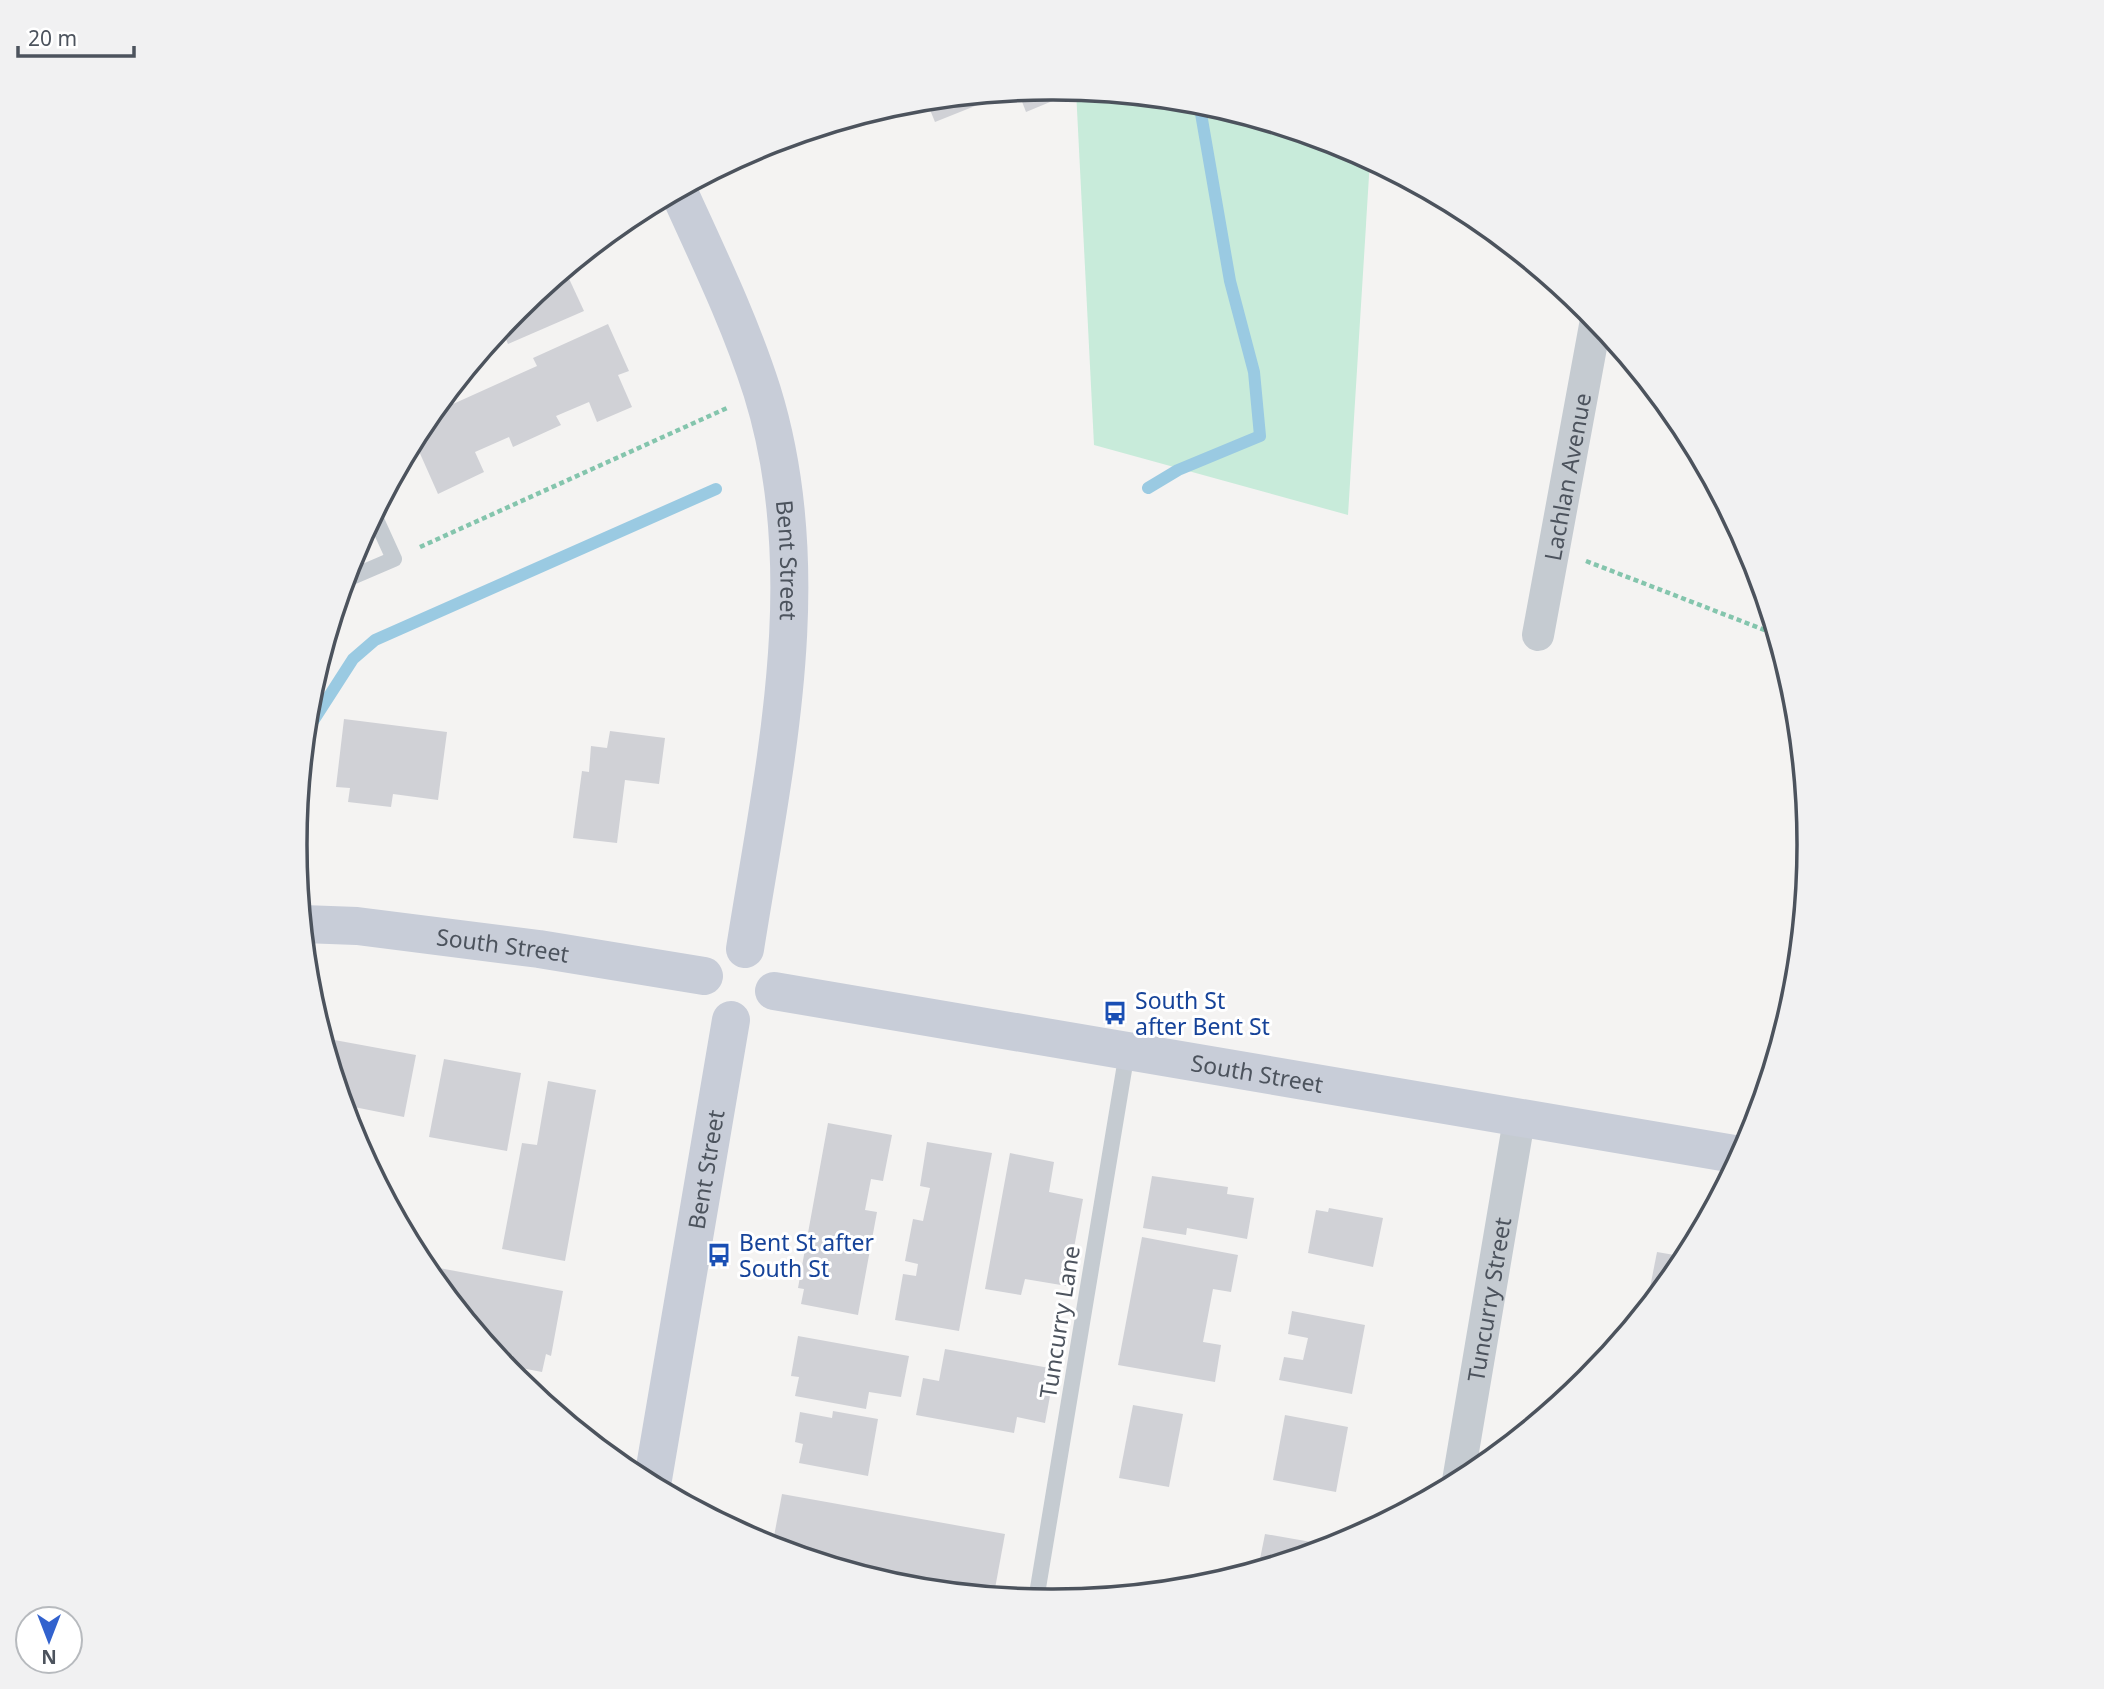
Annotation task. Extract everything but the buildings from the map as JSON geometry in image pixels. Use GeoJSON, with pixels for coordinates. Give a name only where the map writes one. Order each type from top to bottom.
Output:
{"type":"FeatureCollection","features":[{"type":"Feature","properties":{"kind":"street","name":"Bent Street"},"geometry":{"type":"LineString","coordinates":[[682,199],[727,296],[762,392],[785,499],[791,587],[788,644],[777,738],[745,949]]}},
{"type":"Feature","properties":{"kind":"street","name":"Lachlan Avenue"},"geometry":{"type":"LineString","coordinates":[[1538,635],[1593,333]]}},
{"type":"Feature","properties":{"kind":"street","name":"South Street"},"geometry":{"type":"LineString","coordinates":[[312,924],[357,926],[539,949],[704,976]]}},
{"type":"Feature","properties":{"kind":"street"},"geometry":{"type":"LineString","coordinates":[[745,949],[758,954],[768,964],[774,976],[774,990],[769,1004],[759,1015],[746,1020],[731,1020],[718,1015],[708,1005],[703,992],[704,976],[708,965],[718,955],[745,949]]}},
{"type":"Feature","properties":{"kind":"street","name":"South Street"},"geometry":{"type":"LineString","coordinates":[[774,990],[1519,1120],[1729,1153]]}},
{"type":"Feature","properties":{"kind":"street","name":"Bent Street"},"geometry":{"type":"LineString","coordinates":[[654,1473],[731,1020]]}},
{"type":"Feature","properties":{"kind":"street","name":"Tuncurry Street"},"geometry":{"type":"LineString","coordinates":[[1460,1467],[1519,1120]]}},
{"type":"Feature","properties":{"kind":"lane"},"geometry":{"type":"LineString","coordinates":[[358,574],[394,559],[379,526]]}},
{"type":"Feature","properties":{"kind":"lane","name":"Tuncurry Lane"},"geometry":{"type":"LineString","coordinates":[[1037,1589],[1127,1052]]}},
{"type":"Feature","properties":{"kind":"path"},"geometry":{"type":"LineString","coordinates":[[394,559],[762,392]]}},
{"type":"Feature","properties":{"kind":"path"},"geometry":{"type":"LineString","coordinates":[[1553,548],[1764,630]]}},
{"type":"Feature","properties":{"kind":"green space"},"geometry":{"type":"Polygon","coordinates":[[[1077,101],[1149,106],[1245,125],[1337,156],[1369,171],[1348,515],[1094,445],[1077,101]]]}},
{"type":"Feature","properties":{"kind":"waterway"},"geometry":{"type":"LineString","coordinates":[[1148,488],[1178,470],[1260,436],[1254,372],[1230,281],[1201,115]]}},
{"type":"Feature","properties":{"kind":"waterway"},"geometry":{"type":"LineString","coordinates":[[320,710],[353,659],[375,640],[716,489]]}},
{"type":"Feature","properties":{"kind":"place","name":"South St after Bent St"},"geometry":{"type":"Point","coordinates":[1115,1013]}},
{"type":"Feature","properties":{"kind":"place","name":"Bent St after South St"},"geometry":{"type":"Point","coordinates":[719,1255]}}]}
